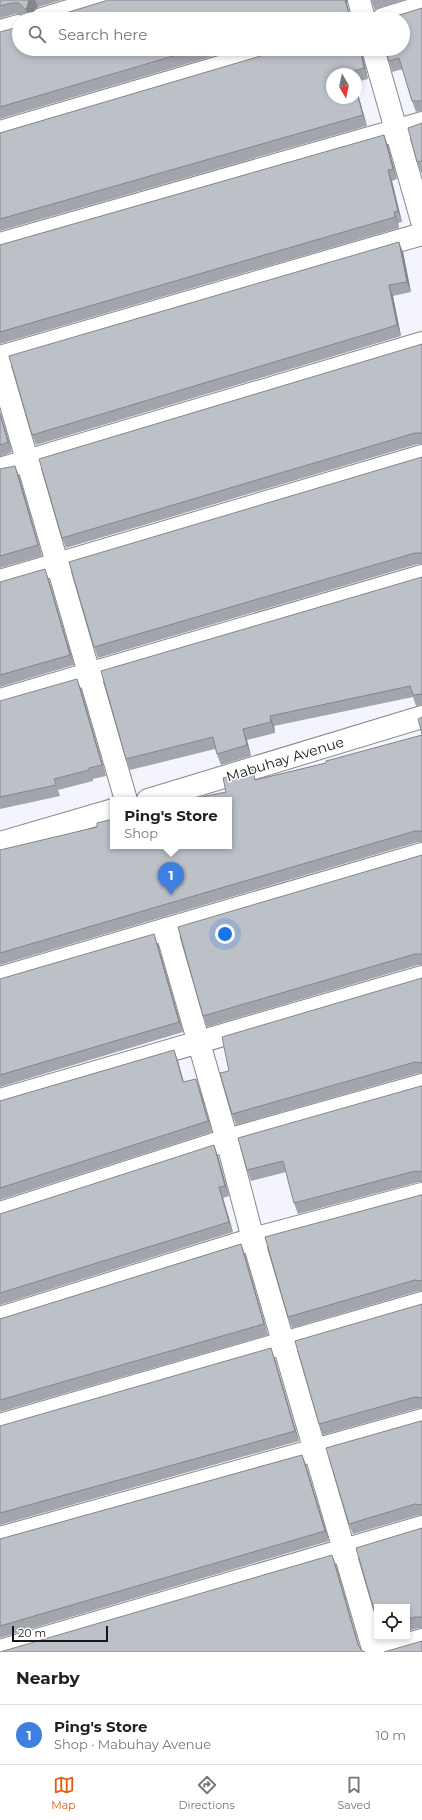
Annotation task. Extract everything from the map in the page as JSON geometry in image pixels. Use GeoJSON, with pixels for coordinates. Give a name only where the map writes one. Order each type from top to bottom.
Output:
{"type":"FeatureCollection","features":[{"type":"Feature","properties":{"kind":"street"},"geometry":{"type":"LineString","coordinates":[[65,12],[105,0]]}},
{"type":"Feature","properties":{"kind":"street"},"geometry":{"type":"LineString","coordinates":[[359,0],[362,12]]}},
{"type":"Feature","properties":{"kind":"street"},"geometry":{"type":"LineString","coordinates":[[408,12],[422,8]]}},
{"type":"Feature","properties":{"kind":"street"},"geometry":{"type":"LineString","coordinates":[[0,32],[12,28]]}},
{"type":"Feature","properties":{"kind":"street"},"geometry":{"type":"LineString","coordinates":[[0,132],[257,56]]}},
{"type":"Feature","properties":{"kind":"street"},"geometry":{"type":"LineString","coordinates":[[375,56],[422,221]]}},
{"type":"Feature","properties":{"kind":"street"},"geometry":{"type":"LineString","coordinates":[[0,244],[422,123]]}},
{"type":"Feature","properties":{"kind":"street"},"geometry":{"type":"LineString","coordinates":[[0,357],[422,234]]}},
{"type":"Feature","properties":{"kind":"street"},"geometry":{"type":"LineString","coordinates":[[0,469],[422,343]]}},
{"type":"Feature","properties":{"kind":"street"},"geometry":{"type":"LineString","coordinates":[[0,367],[125,797]]}},
{"type":"Feature","properties":{"kind":"street"},"geometry":{"type":"LineString","coordinates":[[0,581],[422,456]]}},
{"type":"Feature","properties":{"kind":"street"},"geometry":{"type":"LineString","coordinates":[[0,700],[422,576]]}},
{"type":"Feature","properties":{"kind":"street","name":"Mabuhay Avenue"},"geometry":{"type":"LineString","coordinates":[[158,797],[422,718]]}},
{"type":"Feature","properties":{"kind":"street"},"geometry":{"type":"LineString","coordinates":[[0,843],[110,811]]}},
{"type":"Feature","properties":{"kind":"street"},"geometry":{"type":"LineString","coordinates":[[0,978],[422,854]]}},
{"type":"Feature","properties":{"kind":"street"},"geometry":{"type":"LineString","coordinates":[[166,930],[227,1140],[253,1239],[374,1652]]}},
{"type":"Feature","properties":{"kind":"street"},"geometry":{"type":"LineString","coordinates":[[0,1100],[422,977]]}},
{"type":"Feature","properties":{"kind":"street"},"geometry":{"type":"LineString","coordinates":[[0,1213],[227,1140],[422,1086]]}},
{"type":"Feature","properties":{"kind":"street"},"geometry":{"type":"LineString","coordinates":[[0,1318],[253,1239],[422,1194]]}},
{"type":"Feature","properties":{"kind":"street"},"geometry":{"type":"LineString","coordinates":[[0,1425],[422,1302]]}},
{"type":"Feature","properties":{"kind":"street"},"geometry":{"type":"LineString","coordinates":[[0,1538],[422,1420]]}},
{"type":"Feature","properties":{"kind":"street"},"geometry":{"type":"LineString","coordinates":[[0,1651],[422,1527]]}},
{"type":"Feature","properties":{"kind":"street"},"geometry":{"type":"LineString","coordinates":[[380,1652],[422,1640]]}},
{"type":"Feature","properties":{"kind":"building"},"geometry":{"type":"Polygon","coordinates":[[[0,0],[29,0],[26,10],[19,3],[0,6],[0,0]]]}},
{"type":"Feature","properties":{"kind":"building"},"geometry":{"type":"Polygon","coordinates":[[[345,0],[349,12],[69,12],[105,1],[345,0]]]}},
{"type":"Feature","properties":{"kind":"building"},"geometry":{"type":"Polygon","coordinates":[[[422,8],[422,101],[412,101],[399,58],[389,61],[387,56],[410,56],[409,12],[422,8]]]}},
{"type":"Feature","properties":{"kind":"building"},"geometry":{"type":"Polygon","coordinates":[[[12,29],[12,56],[173,56],[0,107],[0,32],[12,29]]]}},
{"type":"Feature","properties":{"kind":"building"},"geometry":{"type":"Polygon","coordinates":[[[261,56],[361,56],[364,68],[326,68],[326,104],[360,104],[363,115],[0,219],[0,133],[261,56]]]}},
{"type":"Feature","properties":{"kind":"building"},"geometry":{"type":"Polygon","coordinates":[[[422,123],[422,161],[417,162],[408,128],[422,123]]]}},
{"type":"Feature","properties":{"kind":"building"},"geometry":{"type":"Polygon","coordinates":[[[384,135],[393,169],[388,170],[398,211],[394,212],[395,217],[0,332],[0,245],[384,135]]]}},
{"type":"Feature","properties":{"kind":"building"},"geometry":{"type":"Polygon","coordinates":[[[399,242],[407,282],[389,285],[397,325],[32,435],[9,356],[399,242]]]}},
{"type":"Feature","properties":{"kind":"building"},"geometry":{"type":"Polygon","coordinates":[[[422,344],[422,434],[415,433],[62,538],[39,459],[422,344]]]}},
{"type":"Feature","properties":{"kind":"building"},"geometry":{"type":"Polygon","coordinates":[[[0,414],[8,442],[0,445],[0,414]]]}},
{"type":"Feature","properties":{"kind":"building"},"geometry":{"type":"Polygon","coordinates":[[[422,457],[422,554],[415,553],[94,647],[69,562],[422,457]]]}},
{"type":"Feature","properties":{"kind":"building"},"geometry":{"type":"Polygon","coordinates":[[[15,466],[38,545],[0,556],[0,469],[15,466]]]}},
{"type":"Feature","properties":{"kind":"building"},"geometry":{"type":"Polygon","coordinates":[[[45,569],[70,655],[0,675],[0,582],[45,569]]]}},
{"type":"Feature","properties":{"kind":"building"},"geometry":{"type":"Polygon","coordinates":[[[422,577],[422,695],[413,695],[410,686],[270,716],[271,722],[243,729],[247,745],[217,754],[213,737],[126,759],[101,671],[422,577]]]}},
{"type":"Feature","properties":{"kind":"building"},"geometry":{"type":"Polygon","coordinates":[[[77,679],[102,765],[54,779],[56,785],[0,797],[0,701],[77,679]]]}},
{"type":"Feature","properties":{"kind":"building"},"geometry":{"type":"Polygon","coordinates":[[[422,717],[422,734],[418,719],[422,717]]]}},
{"type":"Feature","properties":{"kind":"building"},"geometry":{"type":"Polygon","coordinates":[[[422,735],[422,832],[415,831],[0,953],[0,850],[97,827],[97,823],[110,820],[110,849],[232,849],[232,797],[202,797],[226,792],[223,778],[253,769],[255,780],[326,763],[326,761],[422,735]]]}},
{"type":"Feature","properties":{"kind":"building"},"geometry":{"type":"Polygon","coordinates":[[[422,855],[422,955],[415,954],[203,1016],[178,927],[422,855]]]}},
{"type":"Feature","properties":{"kind":"building"},"geometry":{"type":"Polygon","coordinates":[[[154,934],[179,1022],[0,1075],[0,979],[154,934]]]}},
{"type":"Feature","properties":{"kind":"building"},"geometry":{"type":"Polygon","coordinates":[[[422,978],[422,1063],[415,1062],[232,1114],[220,1073],[229,1071],[222,1037],[422,978]]]}},
{"type":"Feature","properties":{"kind":"building"},"geometry":{"type":"Polygon","coordinates":[[[174,1050],[183,1082],[196,1079],[208,1121],[0,1188],[0,1101],[174,1050]]]}},
{"type":"Feature","properties":{"kind":"building"},"geometry":{"type":"Polygon","coordinates":[[[422,1086],[422,1172],[415,1171],[294,1203],[283,1161],[247,1170],[238,1138],[422,1086]]]}},
{"type":"Feature","properties":{"kind":"building"},"geometry":{"type":"Polygon","coordinates":[[[214,1145],[225,1186],[219,1187],[229,1222],[0,1293],[0,1214],[214,1145]]]}},
{"type":"Feature","properties":{"kind":"building"},"geometry":{"type":"Polygon","coordinates":[[[422,1195],[422,1281],[415,1280],[288,1317],[265,1237],[422,1195]]]}},
{"type":"Feature","properties":{"kind":"building"},"geometry":{"type":"Polygon","coordinates":[[[241,1244],[264,1324],[0,1400],[0,1319],[241,1244]]]}},
{"type":"Feature","properties":{"kind":"building"},"geometry":{"type":"Polygon","coordinates":[[[422,1304],[422,1398],[415,1397],[319,1424],[295,1341],[422,1304]]]}},
{"type":"Feature","properties":{"kind":"building"},"geometry":{"type":"Polygon","coordinates":[[[271,1348],[295,1431],[0,1513],[0,1426],[271,1348]]]}},
{"type":"Feature","properties":{"kind":"building"},"geometry":{"type":"Polygon","coordinates":[[[422,1421],[422,1505],[415,1504],[349,1524],[326,1448],[422,1421]]]}},
{"type":"Feature","properties":{"kind":"building"},"geometry":{"type":"Polygon","coordinates":[[[302,1455],[325,1531],[0,1626],[0,1539],[302,1455]]]}},
{"type":"Feature","properties":{"kind":"building"},"geometry":{"type":"Polygon","coordinates":[[[422,1528],[422,1618],[410,1618],[410,1604],[374,1604],[374,1610],[356,1548],[422,1528]]]}},
{"type":"Feature","properties":{"kind":"building"},"geometry":{"type":"Polygon","coordinates":[[[332,1555],[358,1645],[362,1651],[365,1652],[0,1652],[332,1555]]]}},
{"type":"Feature","properties":{"kind":"building"},"geometry":{"type":"Polygon","coordinates":[[[422,1641],[422,1652],[384,1652],[422,1641]]]}},
{"type":"Feature","properties":{"kind":"place","name":"Ping's Store"},"geometry":{"type":"Point","coordinates":[171,895]}}]}
